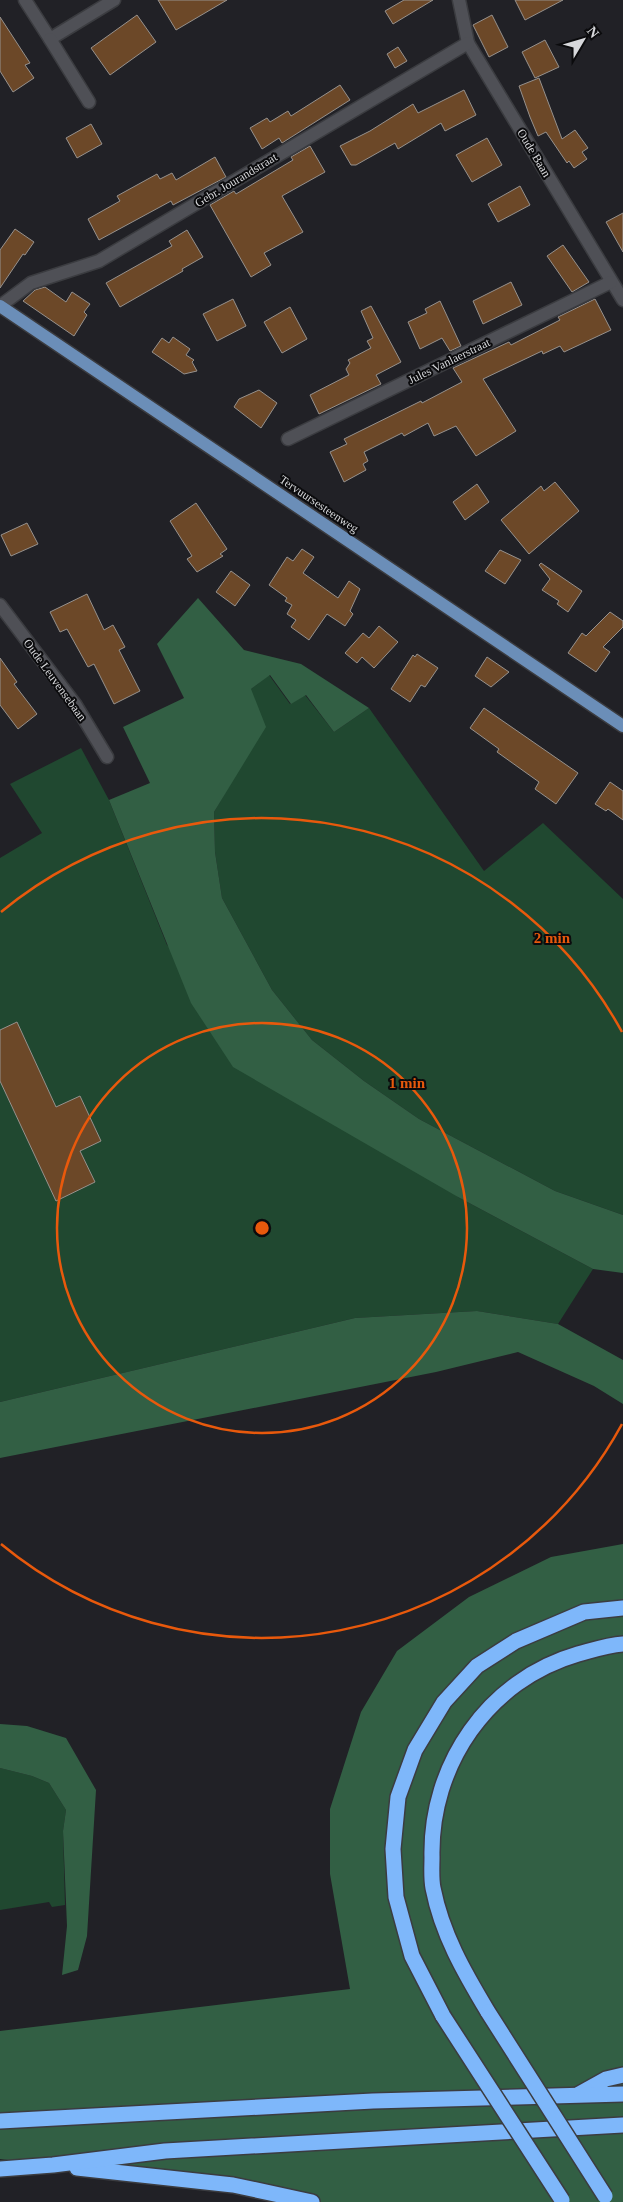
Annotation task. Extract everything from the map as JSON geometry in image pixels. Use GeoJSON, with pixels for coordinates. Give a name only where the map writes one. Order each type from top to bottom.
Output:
{"type":"FeatureCollection","features":[{"type":"Feature","properties":{"kind":"highway"},"geometry":{"type":"LineString","coordinates":[[563,2201],[443,2016],[412,1956],[396,1897],[393,1849],[398,1797],[415,1750],[444,1702],[477,1666],[516,1641],[584,1612],[623,1608]]}},
{"type":"Feature","properties":{"kind":"highway"},"geometry":{"type":"LineString","coordinates":[[607,2199],[488,2012],[464,1972],[443,1930],[432,1886],[432,1839],[438,1798],[454,1757],[475,1723],[501,1697],[528,1676],[562,1659],[591,1650],[623,1644]]}},
{"type":"Feature","properties":{"kind":"highway"},"geometry":{"type":"LineString","coordinates":[[576,2096],[606,2079],[623,2075]]}},
{"type":"Feature","properties":{"kind":"highway"},"geometry":{"type":"LineString","coordinates":[[0,2121],[373,2102],[623,2094]]}},
{"type":"Feature","properties":{"kind":"highway"},"geometry":{"type":"LineString","coordinates":[[0,2169],[53,2165],[166,2151],[623,2125]]}},
{"type":"Feature","properties":{"kind":"highway"},"geometry":{"type":"LineString","coordinates":[[53,2165],[233,2186],[312,2202]]}},
{"type":"Feature","properties":{"kind":"main road","name":"Tervuursesteenweg"},"geometry":{"type":"LineString","coordinates":[[0,306],[623,726]]}},
{"type":"Feature","properties":{"kind":"street"},"geometry":{"type":"LineString","coordinates":[[25,0],[89,102]]}},
{"type":"Feature","properties":{"kind":"street"},"geometry":{"type":"LineString","coordinates":[[50,39],[114,0]]}},
{"type":"Feature","properties":{"kind":"street","name":"Oude Baan"},"geometry":{"type":"LineString","coordinates":[[459,0],[468,43],[623,300]]}},
{"type":"Feature","properties":{"kind":"street","name":"Gebr. Jourandstraat"},"geometry":{"type":"LineString","coordinates":[[0,306],[31,282],[99,261],[468,43]]}},
{"type":"Feature","properties":{"kind":"street","name":"Jules Vanlaerstraat"},"geometry":{"type":"LineString","coordinates":[[288,439],[611,282]]}},
{"type":"Feature","properties":{"kind":"street","name":"Oude Leuvensebaan"},"geometry":{"type":"LineString","coordinates":[[0,605],[75,704],[107,757]]}},
{"type":"Feature","properties":{"kind":"green space"},"geometry":{"type":"Polygon","coordinates":[[[198,598],[244,650],[301,664],[369,708],[334,732],[306,695],[291,704],[270,675],[251,689],[266,727],[214,812],[215,852],[222,898],[272,990],[312,1040],[364,1081],[419,1119],[555,1191],[623,1215],[623,1273],[593,1269],[458,1197],[233,1067],[191,1003],[109,800],[150,783],[123,727],[184,698],[157,644],[198,598]]]}},
{"type":"Feature","properties":{"kind":"green space"},"geometry":{"type":"Polygon","coordinates":[[[269,675],[290,704],[305,695],[334,732],[369,708],[484,871],[543,823],[623,899],[623,1215],[555,1191],[419,1119],[364,1081],[312,1040],[272,990],[222,898],[215,852],[214,812],[235,776],[251,689],[269,675]]]}},
{"type":"Feature","properties":{"kind":"green space"},"geometry":{"type":"Polygon","coordinates":[[[81,748],[109,800],[167,945],[458,1197],[593,1269],[558,1324],[477,1311],[355,1318],[0,1402],[0,858],[42,833],[10,784],[81,748]]]}},
{"type":"Feature","properties":{"kind":"green space"},"geometry":{"type":"Polygon","coordinates":[[[477,1311],[558,1324],[623,1360],[623,1404],[594,1386],[518,1352],[436,1372],[0,1458],[0,1402],[355,1318],[477,1311]]]}},
{"type":"Feature","properties":{"kind":"green space"},"geometry":{"type":"Polygon","coordinates":[[[623,1544],[623,2202],[312,2202],[285,2195],[0,2159],[0,2031],[350,1989],[330,1874],[330,1809],[361,1712],[397,1651],[469,1597],[551,1557],[623,1544]]]}},
{"type":"Feature","properties":{"kind":"green space"},"geometry":{"type":"Polygon","coordinates":[[[0,1724],[27,1726],[66,1738],[96,1790],[87,1936],[78,1970],[62,1975],[67,1926],[63,1831],[66,1810],[49,1783],[32,1776],[0,1768],[0,1724]]]}},
{"type":"Feature","properties":{"kind":"green space"},"geometry":{"type":"Polygon","coordinates":[[[0,1768],[32,1776],[49,1783],[66,1810],[63,1831],[65,1905],[52,1907],[49,1902],[0,1910],[0,1768]]]}},
{"type":"Feature","properties":{"kind":"building"},"geometry":{"type":"Polygon","coordinates":[[[158,0],[227,0],[176,30],[158,0]]]}},
{"type":"Feature","properties":{"kind":"building"},"geometry":{"type":"Polygon","coordinates":[[[404,0],[433,0],[393,24],[385,11],[404,0]]]}},
{"type":"Feature","properties":{"kind":"building"},"geometry":{"type":"Polygon","coordinates":[[[515,0],[563,0],[525,20],[515,0]]]}},
{"type":"Feature","properties":{"kind":"building"},"geometry":{"type":"Polygon","coordinates":[[[137,15],[156,42],[110,75],[91,48],[137,15]]]}},
{"type":"Feature","properties":{"kind":"building"},"geometry":{"type":"Polygon","coordinates":[[[492,15],[508,47],[489,57],[473,25],[492,15]]]}},
{"type":"Feature","properties":{"kind":"building"},"geometry":{"type":"Polygon","coordinates":[[[0,17],[30,63],[25,65],[34,78],[13,92],[0,71],[0,17]]]}},
{"type":"Feature","properties":{"kind":"building"},"geometry":{"type":"Polygon","coordinates":[[[545,40],[559,67],[535,78],[522,52],[545,40]]]}},
{"type":"Feature","properties":{"kind":"building"},"geometry":{"type":"Polygon","coordinates":[[[398,47],[407,61],[395,68],[387,54],[398,47]]]}},
{"type":"Feature","properties":{"kind":"building"},"geometry":{"type":"Polygon","coordinates":[[[539,78],[562,139],[575,130],[588,148],[582,152],[587,159],[574,168],[569,161],[567,163],[546,132],[538,136],[530,117],[519,86],[539,78]]]}},
{"type":"Feature","properties":{"kind":"building"},"geometry":{"type":"Polygon","coordinates":[[[340,85],[350,100],[282,143],[279,138],[262,149],[250,128],[267,118],[270,122],[288,111],[291,116],[340,85]]]}},
{"type":"Feature","properties":{"kind":"building"},"geometry":{"type":"Polygon","coordinates":[[[464,90],[476,115],[445,131],[441,123],[398,149],[395,143],[356,165],[351,165],[340,146],[370,131],[413,104],[418,113],[464,90]]]}},
{"type":"Feature","properties":{"kind":"building"},"geometry":{"type":"Polygon","coordinates":[[[91,124],[102,144],[77,158],[66,138],[91,124]]]}},
{"type":"Feature","properties":{"kind":"building"},"geometry":{"type":"Polygon","coordinates":[[[487,138],[502,165],[472,182],[456,155],[487,138]]]}},
{"type":"Feature","properties":{"kind":"building"},"geometry":{"type":"Polygon","coordinates":[[[310,146],[325,172],[282,196],[303,232],[264,253],[271,265],[251,277],[210,205],[234,191],[236,194],[293,160],[291,157],[310,146]]]}},
{"type":"Feature","properties":{"kind":"building"},"geometry":{"type":"Polygon","coordinates":[[[215,157],[226,177],[173,205],[171,201],[99,240],[88,219],[120,201],[117,196],[157,174],[160,179],[172,173],[176,180],[215,157]]]}},
{"type":"Feature","properties":{"kind":"building"},"geometry":{"type":"Polygon","coordinates":[[[520,186],[530,205],[498,222],[488,204],[520,186]]]}},
{"type":"Feature","properties":{"kind":"building"},"geometry":{"type":"Polygon","coordinates":[[[623,213],[623,252],[606,222],[623,213]]]}},
{"type":"Feature","properties":{"kind":"building"},"geometry":{"type":"Polygon","coordinates":[[[15,229],[34,242],[25,255],[23,254],[0,288],[0,250],[15,229]]]}},
{"type":"Feature","properties":{"kind":"building"},"geometry":{"type":"Polygon","coordinates":[[[187,230],[203,257],[182,269],[183,271],[120,307],[106,283],[172,246],[169,241],[187,230]]]}},
{"type":"Feature","properties":{"kind":"building"},"geometry":{"type":"Polygon","coordinates":[[[563,245],[589,282],[572,292],[547,256],[563,245]]]}},
{"type":"Feature","properties":{"kind":"building"},"geometry":{"type":"Polygon","coordinates":[[[511,282],[522,305],[483,324],[473,301],[511,282]]]}},
{"type":"Feature","properties":{"kind":"building"},"geometry":{"type":"Polygon","coordinates":[[[45,287],[66,302],[72,292],[90,304],[84,312],[87,315],[74,336],[23,301],[35,290],[45,287]]]}},
{"type":"Feature","properties":{"kind":"building"},"geometry":{"type":"Polygon","coordinates":[[[233,299],[246,326],[217,341],[203,314],[233,299]]]}},
{"type":"Feature","properties":{"kind":"building"},"geometry":{"type":"Polygon","coordinates":[[[595,299],[611,330],[564,352],[560,346],[543,354],[542,351],[483,379],[516,431],[476,456],[456,426],[434,436],[428,423],[404,436],[402,433],[364,452],[368,461],[363,464],[366,470],[344,482],[330,452],[347,444],[344,439],[421,401],[422,403],[462,382],[453,368],[509,342],[511,345],[560,320],[558,317],[595,299]]]}},
{"type":"Feature","properties":{"kind":"building"},"geometry":{"type":"Polygon","coordinates":[[[440,301],[461,346],[450,351],[442,338],[420,349],[408,322],[427,313],[425,309],[440,301]]]}},
{"type":"Feature","properties":{"kind":"building"},"geometry":{"type":"Polygon","coordinates":[[[371,306],[401,362],[376,375],[381,384],[319,414],[310,395],[349,375],[346,369],[350,363],[348,360],[371,348],[367,341],[373,338],[361,311],[371,306]]]}},
{"type":"Feature","properties":{"kind":"building"},"geometry":{"type":"Polygon","coordinates":[[[290,307],[307,339],[282,353],[264,322],[290,307]]]}},
{"type":"Feature","properties":{"kind":"building"},"geometry":{"type":"Polygon","coordinates":[[[173,337],[190,349],[186,355],[194,360],[192,362],[197,371],[184,374],[152,352],[162,338],[169,343],[173,337]]]}},
{"type":"Feature","properties":{"kind":"building"},"geometry":{"type":"Polygon","coordinates":[[[259,390],[277,403],[261,428],[234,407],[239,399],[259,390]]]}},
{"type":"Feature","properties":{"kind":"building"},"geometry":{"type":"Polygon","coordinates":[[[555,482],[579,511],[529,554],[501,520],[541,486],[544,491],[555,482]]]}},
{"type":"Feature","properties":{"kind":"building"},"geometry":{"type":"Polygon","coordinates":[[[477,484],[489,502],[465,520],[453,502],[477,484]]]}},
{"type":"Feature","properties":{"kind":"building"},"geometry":{"type":"Polygon","coordinates":[[[196,503],[227,549],[220,554],[223,556],[197,572],[187,559],[192,556],[170,521],[196,503]]]}},
{"type":"Feature","properties":{"kind":"building"},"geometry":{"type":"Polygon","coordinates":[[[27,523],[38,544],[11,556],[1,535],[27,523]]]}},
{"type":"Feature","properties":{"kind":"building"},"geometry":{"type":"Polygon","coordinates":[[[302,549],[314,557],[303,573],[338,598],[349,581],[360,589],[350,611],[353,614],[345,626],[327,614],[309,640],[291,627],[296,620],[287,614],[292,605],[285,601],[287,598],[269,585],[287,557],[293,561],[302,549]]]}},
{"type":"Feature","properties":{"kind":"building"},"geometry":{"type":"Polygon","coordinates":[[[500,550],[521,560],[505,584],[485,571],[500,550]]]}},
{"type":"Feature","properties":{"kind":"building"},"geometry":{"type":"Polygon","coordinates":[[[541,563],[582,591],[568,612],[557,604],[559,601],[542,590],[550,579],[539,565],[541,563]]]}},
{"type":"Feature","properties":{"kind":"building"},"geometry":{"type":"Polygon","coordinates":[[[231,571],[250,585],[235,606],[216,592],[231,571]]]}},
{"type":"Feature","properties":{"kind":"building"},"geometry":{"type":"Polygon","coordinates":[[[87,594],[104,630],[113,625],[125,647],[119,650],[140,691],[114,704],[94,664],[88,667],[67,629],[60,632],[50,612],[87,594]]]}},
{"type":"Feature","properties":{"kind":"building"},"geometry":{"type":"Polygon","coordinates":[[[610,612],[623,621],[623,627],[603,647],[610,652],[596,672],[568,653],[582,633],[586,636],[610,612]]]}},
{"type":"Feature","properties":{"kind":"building"},"geometry":{"type":"Polygon","coordinates":[[[379,626],[398,642],[374,668],[362,657],[357,663],[345,653],[363,633],[369,638],[379,626]]]}},
{"type":"Feature","properties":{"kind":"building"},"geometry":{"type":"Polygon","coordinates":[[[417,654],[438,668],[425,687],[421,685],[410,702],[391,689],[413,655],[415,657],[417,654]]]}},
{"type":"Feature","properties":{"kind":"building"},"geometry":{"type":"Polygon","coordinates":[[[487,657],[509,672],[491,687],[475,676],[487,657]]]}},
{"type":"Feature","properties":{"kind":"building"},"geometry":{"type":"Polygon","coordinates":[[[0,658],[17,682],[14,684],[37,714],[18,729],[0,705],[0,658]]]}},
{"type":"Feature","properties":{"kind":"building"},"geometry":{"type":"Polygon","coordinates":[[[484,708],[578,773],[556,804],[535,789],[539,782],[497,752],[499,749],[470,728],[484,708]]]}},
{"type":"Feature","properties":{"kind":"building"},"geometry":{"type":"Polygon","coordinates":[[[610,782],[623,791],[623,820],[608,809],[606,811],[595,804],[610,782]]]}},
{"type":"Feature","properties":{"kind":"building"},"geometry":{"type":"Polygon","coordinates":[[[17,1022],[56,1107],[80,1096],[101,1141],[80,1151],[95,1182],[56,1201],[0,1081],[0,1030],[17,1022]]]}}]}
